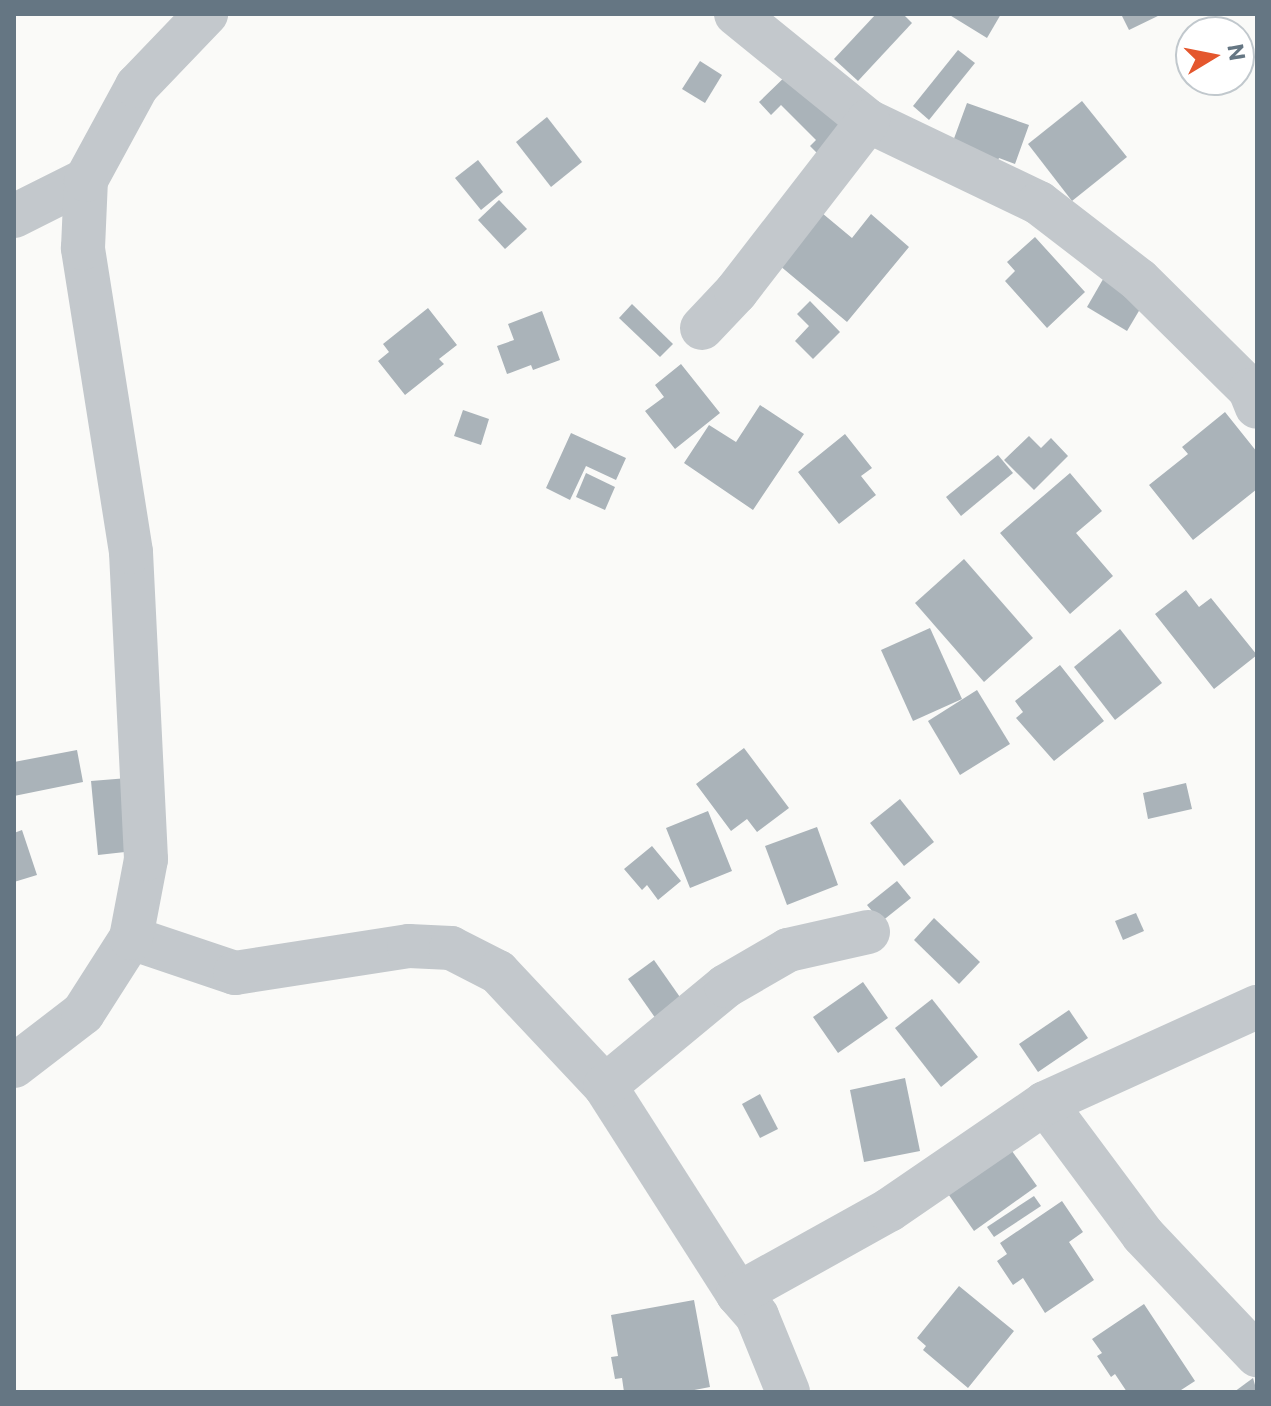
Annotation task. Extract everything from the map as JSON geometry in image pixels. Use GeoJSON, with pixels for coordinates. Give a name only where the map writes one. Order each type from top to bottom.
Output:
{"type":"FeatureCollection","features":[{"type":"Feature","properties":{"kind":"street"},"geometry":{"type":"LineString","coordinates":[[14,1066],[83,1013],[131,938],[146,859],[131,552],[83,248],[86,180],[137,86],[206,14]]}},
{"type":"Feature","properties":{"kind":"street"},"geometry":{"type":"LineString","coordinates":[[736,14],[868,121],[1039,203],[1139,280],[1255,396]]}},
{"type":"Feature","properties":{"kind":"street"},"geometry":{"type":"LineString","coordinates":[[702,328],[736,292],[868,121]]}},
{"type":"Feature","properties":{"kind":"street"},"geometry":{"type":"LineString","coordinates":[[14,216],[86,180]]}},
{"type":"Feature","properties":{"kind":"street"},"geometry":{"type":"LineString","coordinates":[[605,1086],[726,986],[788,950],[868,932]]}},
{"type":"Feature","properties":{"kind":"street"},"geometry":{"type":"LineString","coordinates":[[131,938],[235,973],[409,946],[451,948],[498,972],[605,1086],[738,1294],[757,1316],[788,1392]]}},
{"type":"Feature","properties":{"kind":"street"},"geometry":{"type":"LineString","coordinates":[[738,1294],[889,1210],[1045,1103],[1257,1007]]}},
{"type":"Feature","properties":{"kind":"street"},"geometry":{"type":"LineString","coordinates":[[1045,1103],[1143,1235],[1257,1355]]}},
{"type":"Feature","properties":{"kind":"building"},"geometry":{"type":"Polygon","coordinates":[[[876,14],[903,14],[912,23],[858,81],[834,59],[876,14]]]}},
{"type":"Feature","properties":{"kind":"building"},"geometry":{"type":"Polygon","coordinates":[[[948,14],[1001,14],[987,38],[948,14]]]}},
{"type":"Feature","properties":{"kind":"building"},"geometry":{"type":"Polygon","coordinates":[[[1121,14],[1162,14],[1129,30],[1121,14]]]}},
{"type":"Feature","properties":{"kind":"building"},"geometry":{"type":"Polygon","coordinates":[[[958,50],[975,63],[929,120],[913,106],[958,50]]]}},
{"type":"Feature","properties":{"kind":"building"},"geometry":{"type":"Polygon","coordinates":[[[700,61],[722,75],[705,103],[682,89],[700,61]]]}},
{"type":"Feature","properties":{"kind":"building"},"geometry":{"type":"Polygon","coordinates":[[[792,70],[849,127],[820,156],[810,146],[816,140],[781,105],[771,115],[759,102],[792,70]]]}},
{"type":"Feature","properties":{"kind":"building"},"geometry":{"type":"Polygon","coordinates":[[[1082,101],[1127,157],[1072,201],[1028,144],[1082,101]]]}},
{"type":"Feature","properties":{"kind":"building"},"geometry":{"type":"Polygon","coordinates":[[[967,103],[1029,125],[1015,164],[999,158],[993,173],[952,144],[967,103]]]}},
{"type":"Feature","properties":{"kind":"building"},"geometry":{"type":"Polygon","coordinates":[[[547,117],[582,162],[551,187],[516,142],[547,117]]]}},
{"type":"Feature","properties":{"kind":"building"},"geometry":{"type":"Polygon","coordinates":[[[478,160],[503,192],[481,210],[455,178],[478,160]]]}},
{"type":"Feature","properties":{"kind":"building"},"geometry":{"type":"Polygon","coordinates":[[[499,200],[527,229],[505,249],[478,220],[499,200]]]}},
{"type":"Feature","properties":{"kind":"building"},"geometry":{"type":"Polygon","coordinates":[[[822,213],[852,238],[871,214],[909,247],[847,322],[779,265],[822,213]]]}},
{"type":"Feature","properties":{"kind":"building"},"geometry":{"type":"Polygon","coordinates":[[[1035,237],[1085,292],[1047,328],[1005,281],[1015,271],[1007,262],[1035,237]]]}},
{"type":"Feature","properties":{"kind":"building"},"geometry":{"type":"Polygon","coordinates":[[[1106,274],[1146,299],[1127,331],[1087,307],[1106,274]]]}},
{"type":"Feature","properties":{"kind":"building"},"geometry":{"type":"Polygon","coordinates":[[[810,301],[840,332],[813,359],[795,341],[809,326],[797,314],[810,301]]]}},
{"type":"Feature","properties":{"kind":"building"},"geometry":{"type":"Polygon","coordinates":[[[632,304],[673,344],[660,357],[619,318],[632,304]]]}},
{"type":"Feature","properties":{"kind":"building"},"geometry":{"type":"Polygon","coordinates":[[[428,308],[457,345],[439,359],[444,364],[405,395],[378,361],[389,352],[383,344],[428,308]]]}},
{"type":"Feature","properties":{"kind":"building"},"geometry":{"type":"Polygon","coordinates":[[[542,311],[560,360],[533,370],[531,365],[507,374],[497,346],[514,340],[508,324],[542,311]]]}},
{"type":"Feature","properties":{"kind":"building"},"geometry":{"type":"Polygon","coordinates":[[[681,364],[720,413],[675,449],[645,411],[664,397],[655,385],[681,364]]]}},
{"type":"Feature","properties":{"kind":"building"},"geometry":{"type":"Polygon","coordinates":[[[760,405],[804,434],[753,510],[684,463],[709,425],[736,442],[760,405]]]}},
{"type":"Feature","properties":{"kind":"building"},"geometry":{"type":"Polygon","coordinates":[[[463,410],[489,419],[481,445],[454,436],[463,410]]]}},
{"type":"Feature","properties":{"kind":"building"},"geometry":{"type":"Polygon","coordinates":[[[1225,412],[1257,452],[1257,489],[1193,540],[1149,485],[1188,454],[1182,447],[1225,412]]]}},
{"type":"Feature","properties":{"kind":"building"},"geometry":{"type":"Polygon","coordinates":[[[571,433],[626,458],[616,480],[586,466],[570,500],[546,488],[571,433]]]}},
{"type":"Feature","properties":{"kind":"building"},"geometry":{"type":"Polygon","coordinates":[[[845,434],[872,468],[861,476],[876,495],[839,524],[798,472],[845,434]]]}},
{"type":"Feature","properties":{"kind":"building"},"geometry":{"type":"Polygon","coordinates":[[[1029,436],[1041,448],[1051,438],[1068,456],[1034,490],[1004,460],[1029,436]]]}},
{"type":"Feature","properties":{"kind":"building"},"geometry":{"type":"Polygon","coordinates":[[[998,455],[1013,473],[961,516],[946,497],[998,455]]]}},
{"type":"Feature","properties":{"kind":"building"},"geometry":{"type":"Polygon","coordinates":[[[586,473],[615,487],[605,510],[576,497],[586,473]]]}},
{"type":"Feature","properties":{"kind":"building"},"geometry":{"type":"Polygon","coordinates":[[[1070,473],[1102,511],[1076,533],[1113,576],[1070,614],[1000,533],[1070,473]]]}},
{"type":"Feature","properties":{"kind":"building"},"geometry":{"type":"Polygon","coordinates":[[[964,559],[1033,638],[984,682],[915,603],[964,559]]]}},
{"type":"Feature","properties":{"kind":"building"},"geometry":{"type":"Polygon","coordinates":[[[1186,590],[1199,607],[1211,598],[1257,655],[1214,689],[1155,614],[1186,590]]]}},
{"type":"Feature","properties":{"kind":"building"},"geometry":{"type":"Polygon","coordinates":[[[930,628],[962,699],[913,721],[881,650],[930,628]]]}},
{"type":"Feature","properties":{"kind":"building"},"geometry":{"type":"Polygon","coordinates":[[[1120,629],[1162,683],[1115,720],[1074,667],[1120,629]]]}},
{"type":"Feature","properties":{"kind":"building"},"geometry":{"type":"Polygon","coordinates":[[[1060,665],[1104,721],[1054,761],[1016,718],[1023,712],[1015,701],[1060,665]]]}},
{"type":"Feature","properties":{"kind":"building"},"geometry":{"type":"Polygon","coordinates":[[[977,690],[1010,744],[960,775],[928,721],[977,690]]]}},
{"type":"Feature","properties":{"kind":"building"},"geometry":{"type":"Polygon","coordinates":[[[744,748],[789,808],[757,832],[747,819],[731,831],[696,784],[744,748]]]}},
{"type":"Feature","properties":{"kind":"building"},"geometry":{"type":"Polygon","coordinates":[[[77,750],[83,782],[14,796],[14,762],[77,750]]]}},
{"type":"Feature","properties":{"kind":"building"},"geometry":{"type":"Polygon","coordinates":[[[128,778],[134,851],[98,855],[91,781],[128,778]]]}},
{"type":"Feature","properties":{"kind":"building"},"geometry":{"type":"Polygon","coordinates":[[[1186,783],[1192,809],[1148,819],[1143,793],[1186,783]]]}},
{"type":"Feature","properties":{"kind":"building"},"geometry":{"type":"Polygon","coordinates":[[[900,799],[934,842],[904,866],[870,823],[900,799]]]}},
{"type":"Feature","properties":{"kind":"building"},"geometry":{"type":"Polygon","coordinates":[[[708,811],[732,871],[690,888],[666,828],[708,811]]]}},
{"type":"Feature","properties":{"kind":"building"},"geometry":{"type":"Polygon","coordinates":[[[817,827],[838,885],[787,905],[765,846],[817,827]]]}},
{"type":"Feature","properties":{"kind":"building"},"geometry":{"type":"Polygon","coordinates":[[[22,830],[37,875],[14,882],[14,833],[22,830]]]}},
{"type":"Feature","properties":{"kind":"building"},"geometry":{"type":"Polygon","coordinates":[[[652,846],[681,881],[658,900],[647,885],[642,890],[624,869],[652,846]]]}},
{"type":"Feature","properties":{"kind":"building"},"geometry":{"type":"Polygon","coordinates":[[[897,881],[911,898],[881,922],[867,905],[897,881]]]}},
{"type":"Feature","properties":{"kind":"building"},"geometry":{"type":"Polygon","coordinates":[[[1136,913],[1144,931],[1123,940],[1115,921],[1136,913]]]}},
{"type":"Feature","properties":{"kind":"building"},"geometry":{"type":"Polygon","coordinates":[[[934,918],[980,962],[959,984],[914,940],[934,918]]]}},
{"type":"Feature","properties":{"kind":"building"},"geometry":{"type":"Polygon","coordinates":[[[654,960],[689,1010],[663,1029],[628,979],[654,960]]]}},
{"type":"Feature","properties":{"kind":"building"},"geometry":{"type":"Polygon","coordinates":[[[863,982],[888,1018],[838,1053],[813,1017],[863,982]]]}},
{"type":"Feature","properties":{"kind":"building"},"geometry":{"type":"Polygon","coordinates":[[[932,999],[978,1057],[941,1087],[895,1028],[932,999]]]}},
{"type":"Feature","properties":{"kind":"building"},"geometry":{"type":"Polygon","coordinates":[[[1069,1010],[1088,1038],[1038,1072],[1019,1044],[1069,1010]]]}},
{"type":"Feature","properties":{"kind":"building"},"geometry":{"type":"Polygon","coordinates":[[[905,1078],[920,1151],[864,1162],[850,1090],[905,1078]]]}},
{"type":"Feature","properties":{"kind":"building"},"geometry":{"type":"Polygon","coordinates":[[[760,1094],[778,1129],[760,1138],[742,1104],[760,1094]]]}},
{"type":"Feature","properties":{"kind":"building"},"geometry":{"type":"Polygon","coordinates":[[[1007,1144],[1037,1186],[974,1231],[944,1188],[1007,1144]]]}},
{"type":"Feature","properties":{"kind":"building"},"geometry":{"type":"Polygon","coordinates":[[[1034,1196],[1041,1206],[994,1237],[987,1227],[1034,1196]]]}},
{"type":"Feature","properties":{"kind":"building"},"geometry":{"type":"Polygon","coordinates":[[[1062,1201],[1083,1232],[1069,1242],[1094,1280],[1045,1313],[1023,1278],[1013,1285],[997,1261],[1007,1254],[1000,1243],[1062,1201]]]}},
{"type":"Feature","properties":{"kind":"building"},"geometry":{"type":"Polygon","coordinates":[[[959,1286],[1014,1331],[968,1388],[923,1350],[926,1346],[917,1338],[959,1286]]]}},
{"type":"Feature","properties":{"kind":"building"},"geometry":{"type":"Polygon","coordinates":[[[694,1300],[710,1387],[684,1392],[624,1392],[622,1378],[615,1379],[611,1357],[618,1356],[611,1315],[694,1300]]]}},
{"type":"Feature","properties":{"kind":"building"},"geometry":{"type":"Polygon","coordinates":[[[1144,1304],[1195,1381],[1178,1392],[1127,1392],[1115,1374],[1111,1377],[1097,1356],[1102,1353],[1092,1339],[1144,1304]]]}},
{"type":"Feature","properties":{"kind":"building"},"geometry":{"type":"Polygon","coordinates":[[[1253,1378],[1257,1392],[1234,1392],[1253,1378]]]}}]}
